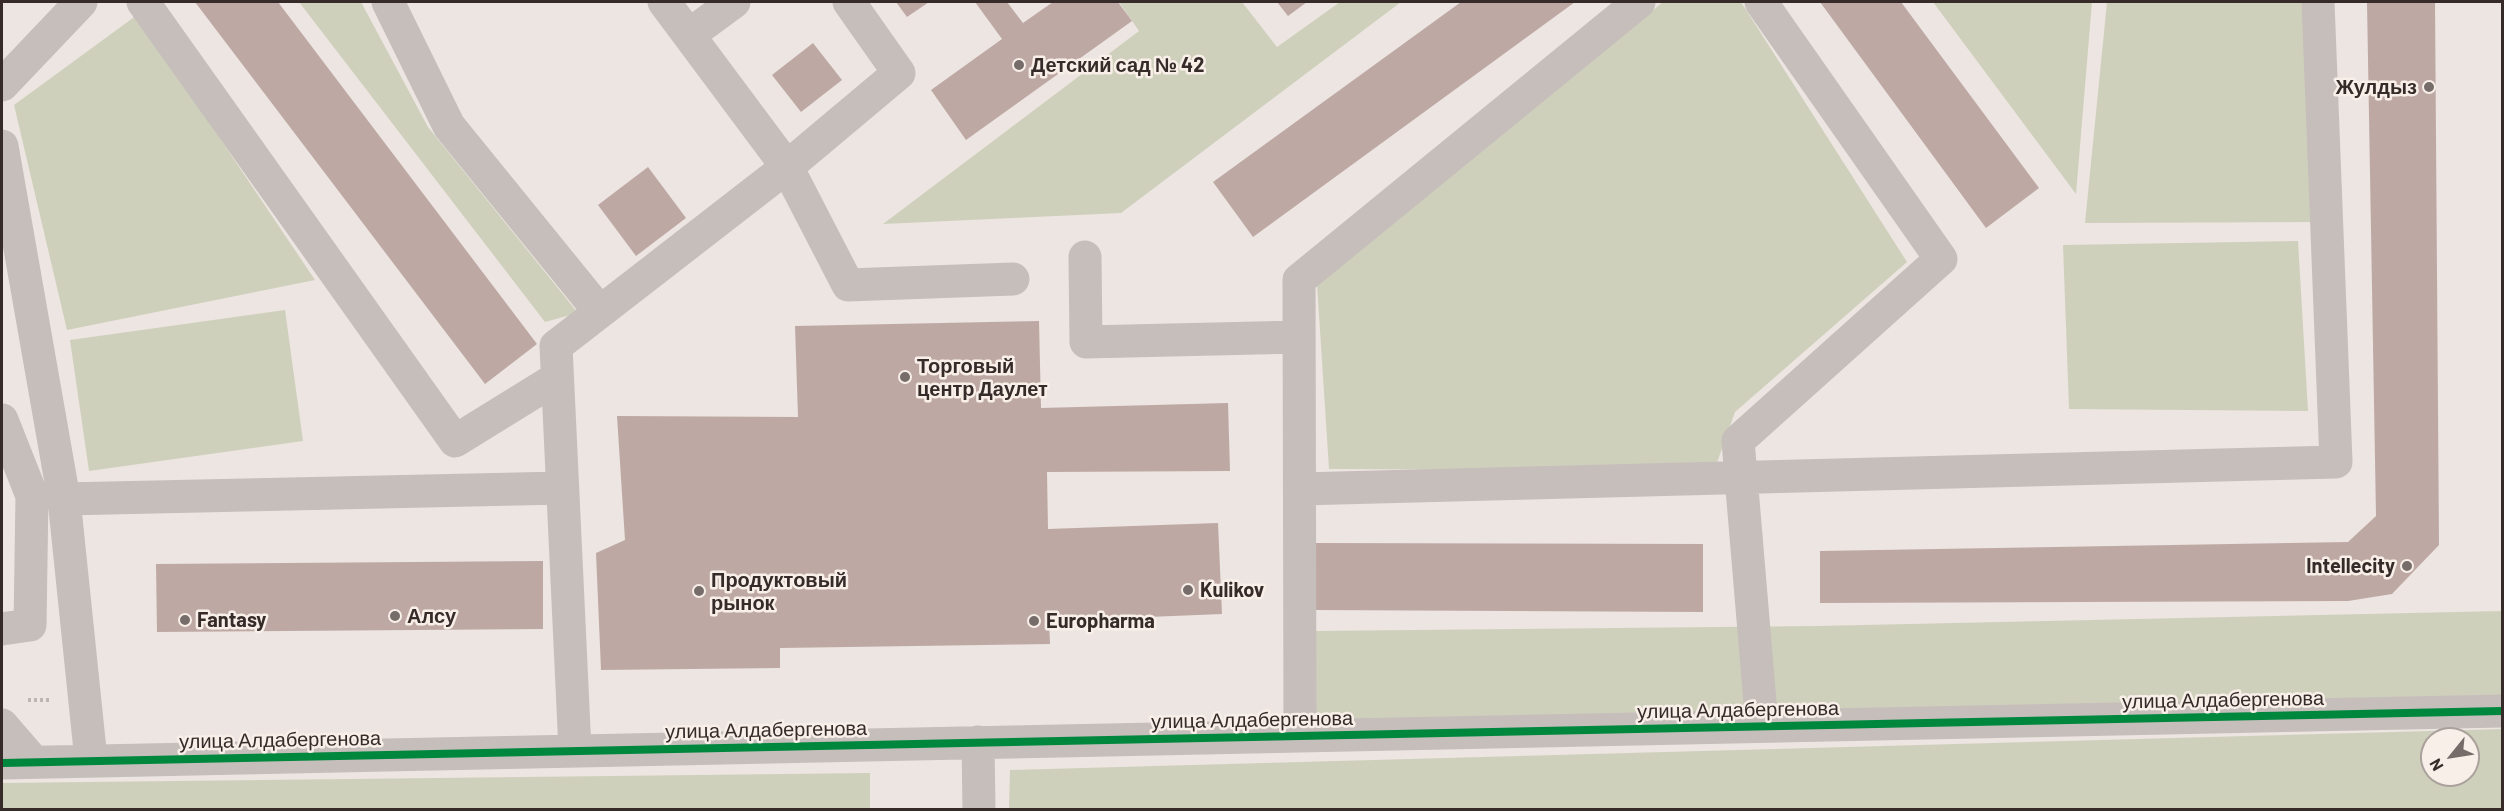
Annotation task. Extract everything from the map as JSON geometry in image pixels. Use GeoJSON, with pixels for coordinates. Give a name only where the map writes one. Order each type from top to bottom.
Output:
{"type":"FeatureCollection","features":[{"type":"Feature","properties":{"kind":"street"},"geometry":{"type":"LineString","coordinates":[[2,85],[81,2]]}},
{"type":"Feature","properties":{"kind":"street"},"geometry":{"type":"LineString","coordinates":[[143,2],[455,441],[557,378]]}},
{"type":"Feature","properties":{"kind":"street"},"geometry":{"type":"LineString","coordinates":[[388,2],[449,126],[600,312]]}},
{"type":"Feature","properties":{"kind":"street"},"geometry":{"type":"LineString","coordinates":[[664,2],[787,167],[848,285],[1013,279]]}},
{"type":"Feature","properties":{"kind":"street"},"geometry":{"type":"LineString","coordinates":[[689,35],[734,2]]}},
{"type":"Feature","properties":{"kind":"street"},"geometry":{"type":"LineString","coordinates":[[575,750],[556,346],[787,167],[899,73],[849,2]]}},
{"type":"Feature","properties":{"kind":"street"},"geometry":{"type":"LineString","coordinates":[[1300,735],[1299,280],[1639,2]]}},
{"type":"Feature","properties":{"kind":"street"},"geometry":{"type":"LineString","coordinates":[[1761,2],[1941,259],[1738,441],[1762,726]]}},
{"type":"Feature","properties":{"kind":"street"},"geometry":{"type":"LineString","coordinates":[[1300,489],[2336,462],[2318,2]]}},
{"type":"Feature","properties":{"kind":"street"},"geometry":{"type":"LineString","coordinates":[[2,146],[64,499],[91,760]]}},
{"type":"Feature","properties":{"kind":"street"},"geometry":{"type":"LineString","coordinates":[[1085,257],[1086,342],[1299,338]]}},
{"type":"Feature","properties":{"kind":"street"},"geometry":{"type":"LineString","coordinates":[[2,420],[32,496],[30,625],[2,629]]}},
{"type":"Feature","properties":{"kind":"street"},"geometry":{"type":"LineString","coordinates":[[64,499],[562,488]]}},
{"type":"Feature","properties":{"kind":"street","name":"улица Алдабергенова"},"geometry":{"type":"LineString","coordinates":[[2,763],[2502,711]]}},
{"type":"Feature","properties":{"kind":"street"},"geometry":{"type":"LineString","coordinates":[[2,724],[34,762]]}},
{"type":"Feature","properties":{"kind":"street"},"geometry":{"type":"LineString","coordinates":[[978,742],[979,810]]}},
{"type":"Feature","properties":{"kind":"path"},"geometry":{"type":"LineString","coordinates":[[25,700],[85,700]]}},
{"type":"Feature","properties":{"kind":"green space"},"geometry":{"type":"Polygon","coordinates":[[[299,2],[361,2],[428,127],[578,313],[545,322],[299,2]]]}},
{"type":"Feature","properties":{"kind":"green space"},"geometry":{"type":"Polygon","coordinates":[[[1119,2],[1242,2],[1277,47],[1340,2],[1401,2],[1121,213],[883,224],[1139,31],[1119,2]]]}},
{"type":"Feature","properties":{"kind":"green space"},"geometry":{"type":"Polygon","coordinates":[[[1663,2],[1741,2],[1907,262],[1735,412],[1714,471],[1329,469],[1317,284],[1663,2]]]}},
{"type":"Feature","properties":{"kind":"green space"},"geometry":{"type":"Polygon","coordinates":[[[1933,2],[2092,2],[2076,194],[1933,2]]]}},
{"type":"Feature","properties":{"kind":"green space"},"geometry":{"type":"Polygon","coordinates":[[[2107,2],[2310,2],[2319,222],[2085,223],[2107,2]]]}},
{"type":"Feature","properties":{"kind":"green space"},"geometry":{"type":"Polygon","coordinates":[[[137,15],[315,280],[67,330],[14,105],[137,15]]]}},
{"type":"Feature","properties":{"kind":"green space"},"geometry":{"type":"Polygon","coordinates":[[[2298,241],[2308,411],[2069,409],[2063,245],[2298,241]]]}},
{"type":"Feature","properties":{"kind":"green space"},"geometry":{"type":"Polygon","coordinates":[[[285,310],[303,441],[89,471],[70,340],[285,310]]]}},
{"type":"Feature","properties":{"kind":"green space"},"geometry":{"type":"Polygon","coordinates":[[[2502,611],[2502,695],[1300,721],[1313,631],[1818,626],[2502,611]]]}},
{"type":"Feature","properties":{"kind":"green space"},"geometry":{"type":"Polygon","coordinates":[[[2502,729],[2502,809],[1009,809],[1010,770],[2420,731],[2420,787],[2480,787],[2480,730],[2502,729]]]}},
{"type":"Feature","properties":{"kind":"green space"},"geometry":{"type":"Polygon","coordinates":[[[870,773],[870,810],[2,809],[2,783],[870,773]]]}},
{"type":"Feature","properties":{"kind":"building"},"geometry":{"type":"Polygon","coordinates":[[[195,2],[278,2],[537,344],[485,384],[195,2]]]}},
{"type":"Feature","properties":{"kind":"building"},"geometry":{"type":"Polygon","coordinates":[[[896,2],[929,2],[907,17],[896,2]]]}},
{"type":"Feature","properties":{"kind":"building","name":"Детский сад № 42"},"geometry":{"type":"Polygon","coordinates":[[[975,2],[1007,2],[1023,23],[1053,2],[1118,2],[1132,21],[966,140],[931,90],[1002,39],[975,2]]]}},
{"type":"Feature","properties":{"kind":"building"},"geometry":{"type":"Polygon","coordinates":[[[1277,2],[1307,2],[1288,16],[1277,2]]]}},
{"type":"Feature","properties":{"kind":"building"},"geometry":{"type":"Polygon","coordinates":[[[1461,2],[1575,2],[1253,237],[1213,182],[1461,2]]]}},
{"type":"Feature","properties":{"kind":"building"},"geometry":{"type":"Polygon","coordinates":[[[1820,2],[1901,2],[2039,188],[1986,228],[1820,2]]]}},
{"type":"Feature","properties":{"kind":"building"},"geometry":{"type":"Polygon","coordinates":[[[2367,2],[2435,2],[2439,545],[2392,594],[2348,601],[1820,603],[1820,551],[2348,542],[2376,516],[2367,2]]]}},
{"type":"Feature","properties":{"kind":"building"},"geometry":{"type":"Polygon","coordinates":[[[813,43],[842,80],[801,112],[772,75],[813,43]]]}},
{"type":"Feature","properties":{"kind":"building"},"geometry":{"type":"Polygon","coordinates":[[[648,167],[686,218],[636,256],[598,205],[648,167]]]}},
{"type":"Feature","properties":{"kind":"building"},"geometry":{"type":"Polygon","coordinates":[[[1039,321],[1041,408],[1228,403],[1230,471],[1047,472],[1048,529],[1218,523],[1222,614],[1049,621],[1050,644],[780,648],[780,668],[601,670],[596,553],[625,540],[617,416],[798,417],[795,326],[1039,321]]]}},
{"type":"Feature","properties":{"kind":"building"},"geometry":{"type":"Polygon","coordinates":[[[1315,543],[1703,544],[1703,612],[1315,610],[1315,543]]]}},
{"type":"Feature","properties":{"kind":"building"},"geometry":{"type":"Polygon","coordinates":[[[543,561],[543,629],[157,632],[156,564],[543,561]]]}},
{"type":"Feature","properties":{"kind":"cycle path"},"geometry":{"type":"LineString","coordinates":[[2,763],[2502,711]]}},
{"type":"Feature","properties":{"kind":"place","name":"Детский сад № 42"},"geometry":{"type":"Point","coordinates":[1019,65]}},
{"type":"Feature","properties":{"kind":"place","name":"Жулдыз"},"geometry":{"type":"Point","coordinates":[2429,87]}},
{"type":"Feature","properties":{"kind":"place","name":"Торговый центр Даулет"},"geometry":{"type":"Point","coordinates":[905,377]}},
{"type":"Feature","properties":{"kind":"place","name":"Intellecity"},"geometry":{"type":"Point","coordinates":[2407,566]}},
{"type":"Feature","properties":{"kind":"place","name":"Kulikov"},"geometry":{"type":"Point","coordinates":[1188,590]}},
{"type":"Feature","properties":{"kind":"place","name":"Продуктовый рынок"},"geometry":{"type":"Point","coordinates":[699,591]}},
{"type":"Feature","properties":{"kind":"place","name":"Алсу"},"geometry":{"type":"Point","coordinates":[395,616]}},
{"type":"Feature","properties":{"kind":"place","name":"Fantasy"},"geometry":{"type":"Point","coordinates":[185,620]}},
{"type":"Feature","properties":{"kind":"place","name":"Europharma"},"geometry":{"type":"Point","coordinates":[1034,621]}}]}
